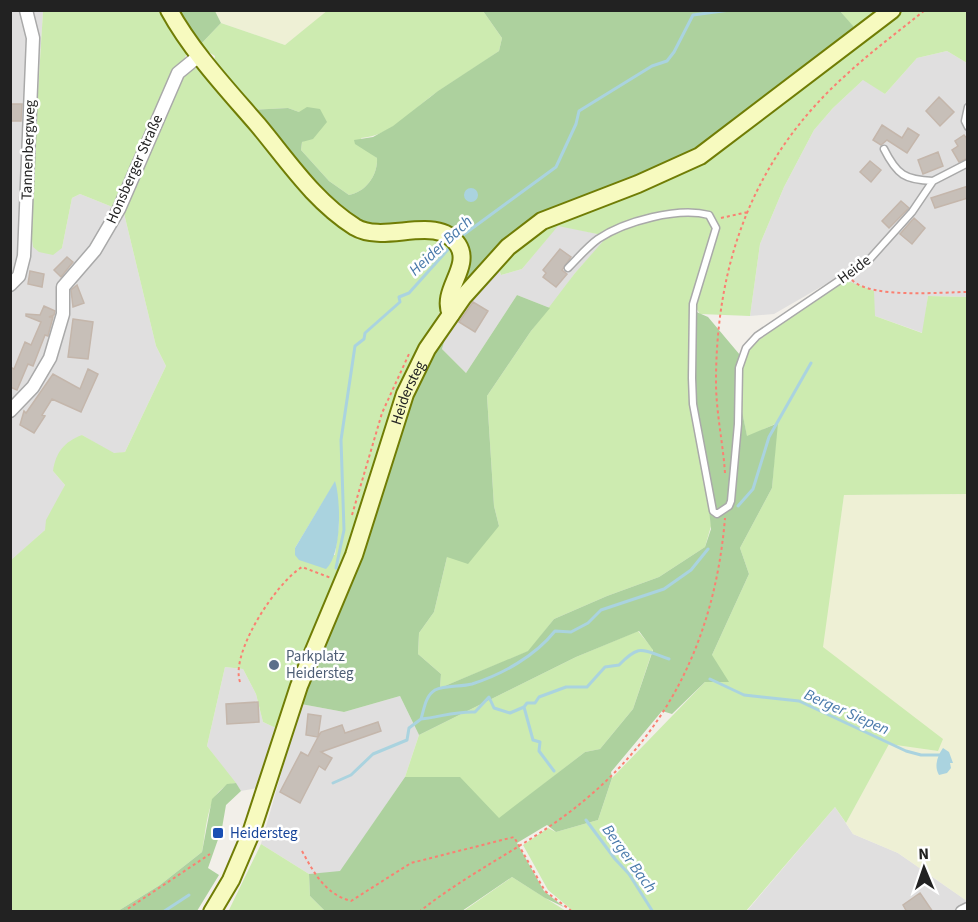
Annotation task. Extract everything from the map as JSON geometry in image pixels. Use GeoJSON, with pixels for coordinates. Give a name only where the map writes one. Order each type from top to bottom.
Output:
{"type":"FeatureCollection","features":[{"type":"Feature","properties":{"kind":"main road"},"geometry":{"type":"LineString","coordinates":[[169,10],[200,56],[310,189],[336,213],[368,232],[431,230],[455,242],[461,261],[447,301],[451,314]]}},
{"type":"Feature","properties":{"kind":"main road","name":"Heidersteg"},"geometry":{"type":"LineString","coordinates":[[212,912],[231,880],[248,843],[299,686],[354,555],[405,394],[428,349],[451,314],[490,265],[532,228],[551,217],[638,184],[700,156],[892,10]]}},
{"type":"Feature","properties":{"kind":"street","name":"Tannenbergweg"},"geometry":{"type":"LineString","coordinates":[[10,285],[19,276],[24,256],[33,47],[26,10]]}},
{"type":"Feature","properties":{"kind":"street","name":"Honsberger Straße"},"geometry":{"type":"LineString","coordinates":[[10,411],[33,387],[50,358],[63,314],[63,287],[95,250],[119,209],[178,73],[200,56]]}},
{"type":"Feature","properties":{"kind":"street"},"geometry":{"type":"LineString","coordinates":[[962,912],[968,909]]}},
{"type":"Feature","properties":{"kind":"lane"},"geometry":{"type":"LineString","coordinates":[[968,107],[965,121],[968,127]]}},
{"type":"Feature","properties":{"kind":"lane"},"geometry":{"type":"LineString","coordinates":[[884,149],[902,174],[911,180],[933,181]]}},
{"type":"Feature","properties":{"kind":"lane","name":"Heide"},"geometry":{"type":"LineString","coordinates":[[726,508],[732,501],[739,368],[746,348],[757,336],[849,275],[891,237],[921,200],[933,181],[968,162]]}},
{"type":"Feature","properties":{"kind":"lane"},"geometry":{"type":"LineString","coordinates":[[568,268],[596,241],[634,222],[692,212],[709,215],[716,228],[693,304],[693,404],[713,511],[717,514],[726,508]]}},
{"type":"Feature","properties":{"kind":"path"},"geometry":{"type":"LineString","coordinates":[[725,479],[716,386],[719,311],[725,276],[757,187],[790,135],[809,112],[847,74],[925,10]]}},
{"type":"Feature","properties":{"kind":"path"},"geometry":{"type":"LineString","coordinates":[[709,215],[724,219],[736,217],[748,211]]}},
{"type":"Feature","properties":{"kind":"path"},"geometry":{"type":"LineString","coordinates":[[849,275],[857,284],[892,292],[968,292]]}},
{"type":"Feature","properties":{"kind":"path"},"geometry":{"type":"LineString","coordinates":[[418,912],[443,893],[566,814],[590,795],[640,745],[664,712],[691,661],[704,629],[714,595],[726,508]]}},
{"type":"Feature","properties":{"kind":"path"},"geometry":{"type":"LineString","coordinates":[[240,682],[238,676],[242,654],[261,613],[289,574],[302,567],[320,572],[342,585]]}},
{"type":"Feature","properties":{"kind":"path"},"geometry":{"type":"LineString","coordinates":[[302,851],[317,880],[351,901],[411,863],[439,854],[466,851],[503,838],[514,837],[545,891],[573,912]]}},
{"type":"Feature","properties":{"kind":"path"},"geometry":{"type":"LineString","coordinates":[[123,912],[210,854]]}},
{"type":"Feature","properties":{"kind":"shaded area"},"geometry":{"type":"Polygon","coordinates":[[[11,11],[43,11],[30,224],[62,248],[72,198],[80,194],[123,209],[156,346],[166,366],[125,452],[114,454],[82,435],[53,471],[65,485],[45,530],[11,561],[11,11]]]}},
{"type":"Feature","properties":{"kind":"shaded area"},"geometry":{"type":"Polygon","coordinates":[[[947,51],[967,63],[967,297],[928,296],[923,333],[875,316],[845,280],[845,273],[774,314],[750,316],[760,244],[784,187],[814,130],[833,108],[864,79],[885,94],[917,58],[947,51]]]}},
{"type":"Feature","properties":{"kind":"shaded area"},"geometry":{"type":"Polygon","coordinates":[[[558,225],[602,235],[605,240],[575,273],[550,308],[517,295],[466,373],[442,349],[450,321],[495,262],[501,275],[522,269],[558,225]]]}},
{"type":"Feature","properties":{"kind":"shaded area"},"geometry":{"type":"Polygon","coordinates":[[[225,667],[243,669],[256,694],[263,722],[278,729],[262,782],[257,788],[241,791],[207,746],[225,667]]]}},
{"type":"Feature","properties":{"kind":"shaded area"},"geometry":{"type":"Polygon","coordinates":[[[400,696],[419,735],[405,777],[340,872],[309,874],[261,844],[301,704],[344,712],[400,696]]]}},
{"type":"Feature","properties":{"kind":"shaded area"},"geometry":{"type":"Polygon","coordinates":[[[835,807],[853,834],[898,853],[967,901],[967,906],[956,912],[746,912],[835,807]]]}},
{"type":"Feature","properties":{"kind":"green space"},"geometry":{"type":"Polygon","coordinates":[[[328,10],[483,11],[502,38],[499,51],[393,126],[373,136],[361,138],[368,151],[377,158],[377,164],[370,182],[361,190],[349,195],[329,181],[301,150],[302,142],[308,139],[299,112],[288,108],[250,110],[214,61],[215,56],[199,46],[221,23],[285,45],[328,10]]]}},
{"type":"Feature","properties":{"kind":"green space"},"geometry":{"type":"Polygon","coordinates":[[[43,11],[167,11],[188,51],[115,208],[80,194],[72,198],[62,248],[53,255],[39,252],[33,247],[30,224],[43,11]]]}},
{"type":"Feature","properties":{"kind":"green space"},"geometry":{"type":"Polygon","coordinates":[[[174,11],[215,11],[221,23],[199,46],[174,11]]]}},
{"type":"Feature","properties":{"kind":"green space"},"geometry":{"type":"Polygon","coordinates":[[[215,11],[328,11],[285,45],[221,23],[215,11]]]}},
{"type":"Feature","properties":{"kind":"green space"},"geometry":{"type":"Polygon","coordinates":[[[483,11],[840,11],[860,34],[700,156],[551,217],[463,297],[453,240],[357,228],[250,110],[288,108],[299,112],[307,107],[320,109],[327,122],[313,139],[302,142],[301,150],[329,181],[349,195],[355,193],[370,182],[377,158],[355,144],[354,140],[373,137],[393,126],[438,91],[499,51],[502,38],[483,11]]]}},
{"type":"Feature","properties":{"kind":"green space"},"geometry":{"type":"Polygon","coordinates":[[[840,11],[889,11],[858,33],[840,11]]]}},
{"type":"Feature","properties":{"kind":"green space"},"geometry":{"type":"Polygon","coordinates":[[[895,11],[967,11],[967,63],[947,51],[917,58],[885,94],[863,80],[833,108],[814,130],[784,187],[760,244],[750,316],[700,314],[692,302],[711,526],[705,547],[659,577],[554,619],[529,651],[440,688],[441,674],[418,654],[419,633],[434,612],[447,557],[499,526],[494,506],[487,396],[531,331],[575,273],[605,239],[602,235],[558,226],[522,269],[501,275],[496,261],[509,247],[895,11]]]}},
{"type":"Feature","properties":{"kind":"green space"},"geometry":{"type":"Polygon","coordinates":[[[199,68],[306,188],[457,248],[443,306],[408,372],[348,563],[278,729],[263,722],[256,694],[243,669],[225,667],[207,746],[236,783],[226,786],[213,800],[202,852],[160,885],[118,911],[11,911],[10,561],[45,530],[46,520],[65,485],[53,471],[56,458],[62,448],[82,435],[114,453],[125,452],[166,366],[156,346],[123,209],[169,96],[187,69],[199,68]],[[335,482],[295,548],[295,555],[335,555],[339,524],[335,482]]]}},
{"type":"Feature","properties":{"kind":"green space"},"geometry":{"type":"Polygon","coordinates":[[[845,280],[874,291],[875,316],[922,333],[928,296],[967,297],[967,494],[844,495],[823,647],[943,739],[938,751],[889,744],[846,823],[835,807],[746,911],[573,911],[548,890],[523,845],[548,828],[556,832],[598,820],[612,778],[705,682],[712,655],[749,574],[740,548],[772,488],[777,423],[747,437],[741,406],[740,355],[803,306],[845,280]]]}},
{"type":"Feature","properties":{"kind":"green space"},"geometry":{"type":"Polygon","coordinates":[[[517,295],[550,308],[531,331],[487,396],[494,506],[499,526],[468,564],[447,557],[434,612],[419,633],[418,654],[441,674],[440,688],[528,651],[554,619],[659,577],[705,547],[711,529],[706,478],[690,403],[692,310],[708,317],[740,355],[741,406],[747,436],[778,423],[772,488],[740,548],[749,574],[712,655],[729,682],[705,682],[672,714],[662,711],[611,772],[612,778],[598,820],[556,832],[547,825],[517,843],[544,891],[564,907],[512,877],[462,911],[325,911],[310,896],[309,874],[340,871],[405,777],[460,777],[499,818],[585,752],[600,749],[633,709],[653,650],[639,631],[576,657],[419,735],[400,696],[344,712],[301,704],[401,417],[450,321],[442,349],[466,373],[517,295]]]}},
{"type":"Feature","properties":{"kind":"green space"},"geometry":{"type":"Polygon","coordinates":[[[967,494],[967,901],[898,853],[853,834],[846,823],[889,743],[938,751],[822,647],[844,495],[967,494]]]}},
{"type":"Feature","properties":{"kind":"green space"},"geometry":{"type":"Polygon","coordinates":[[[638,631],[653,649],[633,709],[600,749],[585,752],[499,819],[405,777],[419,735],[576,657],[638,631]]]}},
{"type":"Feature","properties":{"kind":"green space"},"geometry":{"type":"Polygon","coordinates":[[[236,783],[241,791],[226,805],[222,828],[208,868],[219,875],[197,911],[118,911],[160,885],[202,852],[212,799],[227,784],[236,783]]]}},
{"type":"Feature","properties":{"kind":"green space"},"geometry":{"type":"Polygon","coordinates":[[[261,844],[309,874],[310,896],[325,911],[228,912],[261,844]]]}},
{"type":"Feature","properties":{"kind":"green space"},"geometry":{"type":"Polygon","coordinates":[[[512,877],[566,911],[462,912],[512,877]]]}},
{"type":"Feature","properties":{"kind":"water"},"geometry":{"type":"Polygon","coordinates":[[[468,188],[474,188],[478,195],[474,202],[468,202],[464,198],[464,192],[468,188]]]}},
{"type":"Feature","properties":{"kind":"water"},"geometry":{"type":"Polygon","coordinates":[[[335,481],[339,527],[335,552],[326,569],[299,560],[295,555],[295,548],[335,481]]]}},
{"type":"Feature","properties":{"kind":"water"},"geometry":{"type":"Polygon","coordinates":[[[943,748],[949,752],[953,763],[950,763],[951,768],[947,773],[939,775],[937,762],[943,748]]]}},
{"type":"Feature","properties":{"kind":"building"},"geometry":{"type":"Polygon","coordinates":[[[939,97],[954,112],[940,126],[926,111],[939,97]]]}},
{"type":"Feature","properties":{"kind":"building"},"geometry":{"type":"Polygon","coordinates":[[[10,104],[22,104],[21,121],[10,121],[10,104]]]}},
{"type":"Feature","properties":{"kind":"building"},"geometry":{"type":"Polygon","coordinates":[[[882,125],[902,138],[908,128],[919,135],[907,153],[887,140],[881,145],[873,140],[882,125]]]}},
{"type":"Feature","properties":{"kind":"building"},"geometry":{"type":"Polygon","coordinates":[[[964,135],[968,140],[968,158],[959,162],[952,150],[958,146],[955,141],[964,135]]]}},
{"type":"Feature","properties":{"kind":"building"},"geometry":{"type":"Polygon","coordinates":[[[938,152],[943,166],[923,174],[918,160],[938,152]]]}},
{"type":"Feature","properties":{"kind":"building"},"geometry":{"type":"Polygon","coordinates":[[[870,161],[881,170],[871,182],[860,172],[870,161]]]}},
{"type":"Feature","properties":{"kind":"building"},"geometry":{"type":"Polygon","coordinates":[[[968,186],[968,198],[935,208],[931,198],[968,186]]]}},
{"type":"Feature","properties":{"kind":"building"},"geometry":{"type":"Polygon","coordinates":[[[901,201],[909,208],[889,228],[882,221],[901,201]]]}},
{"type":"Feature","properties":{"kind":"building"},"geometry":{"type":"Polygon","coordinates":[[[914,218],[925,228],[912,244],[900,234],[914,218]]]}},
{"type":"Feature","properties":{"kind":"building"},"geometry":{"type":"Polygon","coordinates":[[[560,249],[571,257],[562,270],[567,274],[556,287],[543,277],[546,273],[543,270],[560,249]]]}},
{"type":"Feature","properties":{"kind":"building"},"geometry":{"type":"Polygon","coordinates":[[[67,257],[73,262],[61,277],[54,270],[67,257]]]}},
{"type":"Feature","properties":{"kind":"building"},"geometry":{"type":"Polygon","coordinates":[[[30,271],[44,274],[42,287],[28,284],[30,271]]]}},
{"type":"Feature","properties":{"kind":"building"},"geometry":{"type":"Polygon","coordinates":[[[77,285],[84,303],[73,307],[71,290],[77,285]]]}},
{"type":"Feature","properties":{"kind":"building"},"geometry":{"type":"Polygon","coordinates":[[[473,302],[488,311],[475,332],[459,322],[473,302]]]}},
{"type":"Feature","properties":{"kind":"building"},"geometry":{"type":"Polygon","coordinates":[[[44,306],[55,311],[54,315],[49,317],[53,317],[48,336],[45,335],[33,366],[28,364],[17,390],[10,387],[10,367],[14,369],[25,342],[31,345],[41,322],[26,314],[40,315],[44,306]]]}},
{"type":"Feature","properties":{"kind":"building"},"geometry":{"type":"Polygon","coordinates":[[[73,319],[93,322],[88,359],[68,357],[73,319]]]}},
{"type":"Feature","properties":{"kind":"building"},"geometry":{"type":"Polygon","coordinates":[[[88,369],[98,374],[81,412],[52,399],[34,433],[20,425],[24,411],[26,413],[53,374],[80,389],[88,369]]]}},
{"type":"Feature","properties":{"kind":"building"},"geometry":{"type":"Polygon","coordinates":[[[258,702],[259,722],[227,724],[226,704],[258,702]]]}},
{"type":"Feature","properties":{"kind":"building"},"geometry":{"type":"Polygon","coordinates":[[[308,714],[321,716],[318,737],[306,735],[308,714]]]}},
{"type":"Feature","properties":{"kind":"building"},"geometry":{"type":"Polygon","coordinates":[[[378,722],[381,731],[321,752],[332,758],[325,770],[319,766],[300,803],[280,792],[301,752],[308,756],[321,732],[342,725],[345,733],[378,722]]]}},
{"type":"Feature","properties":{"kind":"building"},"geometry":{"type":"Polygon","coordinates":[[[920,893],[933,912],[907,912],[903,905],[920,893]]]}},
{"type":"Feature","properties":{"kind":"waterway","name":"Heider Bach"},"geometry":{"type":"LineString","coordinates":[[459,238],[556,167],[576,124],[579,111],[652,66],[667,61],[693,15],[730,10]]}},
{"type":"Feature","properties":{"kind":"waterway","name":"Heider Bach"},"geometry":{"type":"LineString","coordinates":[[336,568],[344,530],[341,440],[355,346],[364,339],[365,333],[400,302],[399,297],[409,293],[452,245]]}},
{"type":"Feature","properties":{"kind":"waterway"},"geometry":{"type":"LineString","coordinates":[[738,506],[753,489],[769,437],[811,363]]}},
{"type":"Feature","properties":{"kind":"waterway"},"geometry":{"type":"LineString","coordinates":[[333,783],[351,775],[373,754],[407,740],[409,728],[421,719],[427,699],[435,690],[472,684],[495,675],[528,656],[555,631],[571,632],[588,623],[601,610],[664,589],[691,570],[708,549]]}},
{"type":"Feature","properties":{"kind":"waterway","name":"Berger Siepen"},"geometry":{"type":"LineString","coordinates":[[524,707],[527,703],[535,703],[539,697],[566,687],[587,687],[605,667],[619,665],[637,651],[647,651],[669,659]]}},
{"type":"Feature","properties":{"kind":"waterway","name":"Berger Siepen"},"geometry":{"type":"LineString","coordinates":[[710,679],[744,695],[799,701],[906,751],[921,755],[941,755]]}},
{"type":"Feature","properties":{"kind":"waterway","name":"Berger Bach"},"geometry":{"type":"LineString","coordinates":[[421,719],[475,712],[489,697],[494,708],[510,713],[524,707],[533,740],[540,742],[539,751],[554,771]]}},
{"type":"Feature","properties":{"kind":"waterway","name":"Berger Bach"},"geometry":{"type":"LineString","coordinates":[[586,820],[629,874],[653,912]]}},
{"type":"Feature","properties":{"kind":"waterway","name":"Heider Bach"},"geometry":{"type":"LineString","coordinates":[[163,912],[189,895]]}},
{"type":"Feature","properties":{"kind":"place","name":"Parkplatz Heidersteg"},"geometry":{"type":"Point","coordinates":[274,665]}},
{"type":"Feature","properties":{"kind":"place","name":"Heidersteg"},"geometry":{"type":"Point","coordinates":[218,833]}}]}
